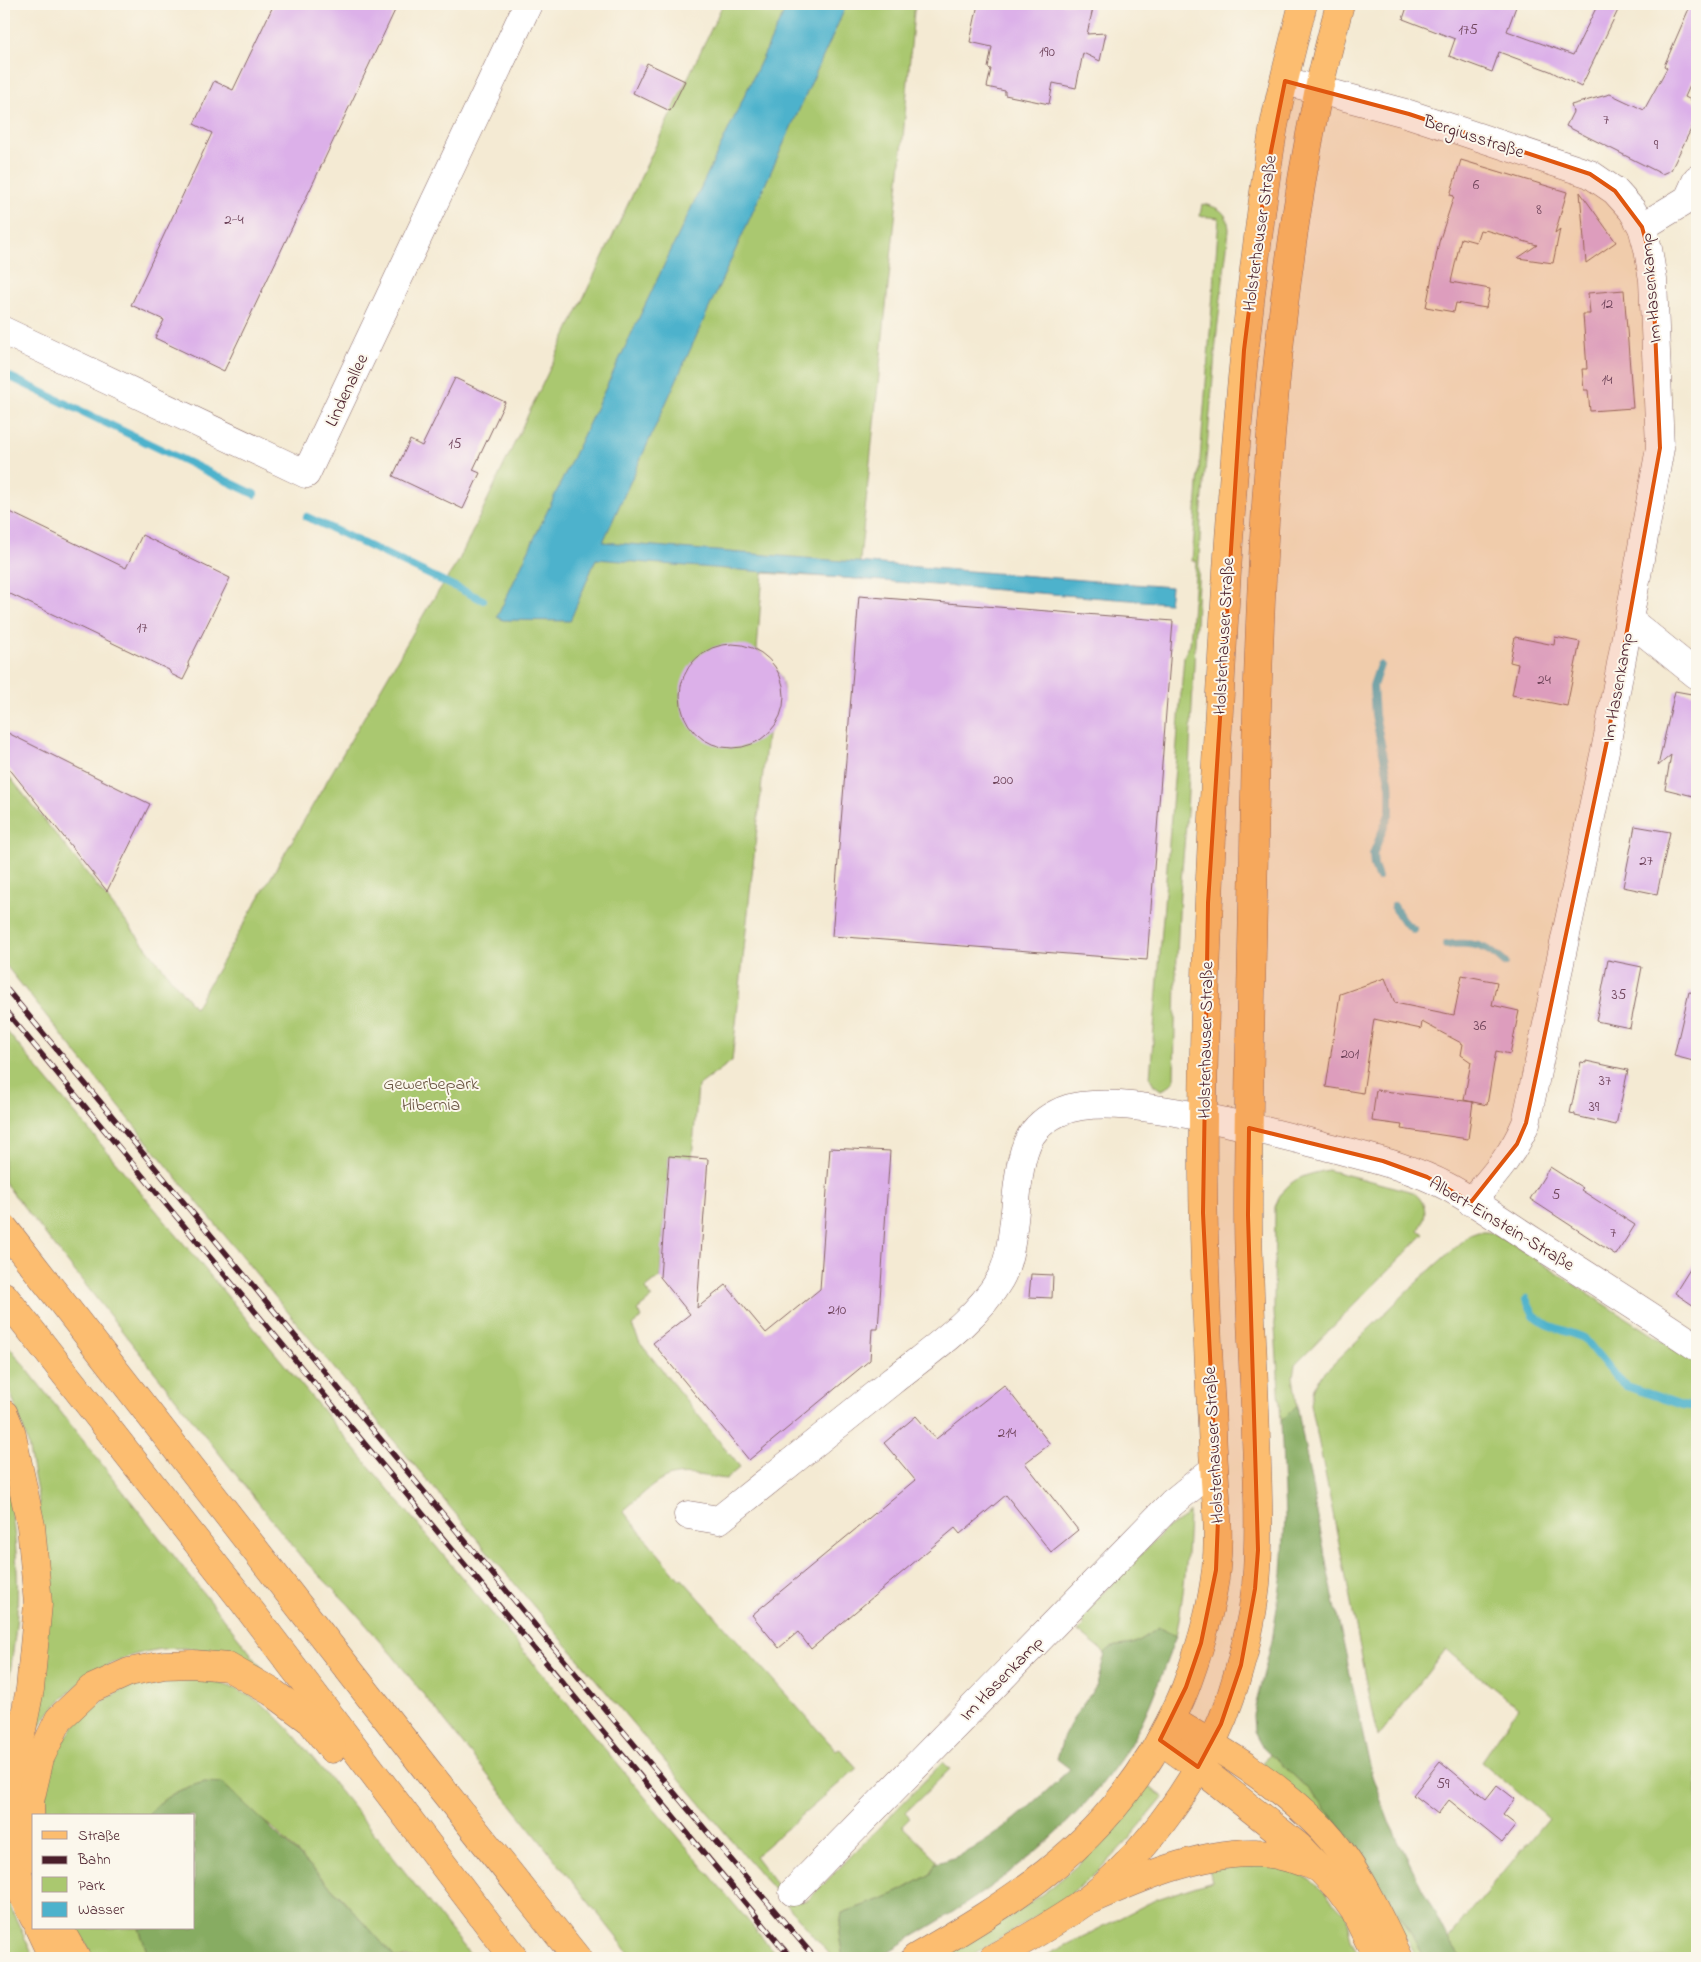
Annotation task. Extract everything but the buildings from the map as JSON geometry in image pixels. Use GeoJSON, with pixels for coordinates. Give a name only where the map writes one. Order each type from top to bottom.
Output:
{"type":"FeatureCollection","features":[{"type":"Feature","properties":{"kind":"main road","name":"Holsterhauser Straße"},"geometry":{"type":"LineString","coordinates":[[915,1958],[1008,1902],[1054,1868],[1085,1841],[1109,1814],[1131,1785],[1165,1730],[1186,1687],[1201,1643],[1216,1570],[1218,1519],[1203,1213],[1203,1117],[1208,903],[1231,504],[1244,350],[1266,176],[1275,123],[1304,4]]}},
{"type":"Feature","properties":{"kind":"main road","name":"Holsterhauser Straße"},"geometry":{"type":"LineString","coordinates":[[994,1958],[1081,1904],[1119,1871],[1152,1835],[1171,1809],[1211,1744],[1230,1701],[1240,1665],[1256,1589],[1258,1485],[1248,1215],[1256,710],[1265,529],[1281,336],[1295,224],[1318,90],[1340,4]]}},
{"type":"Feature","properties":{"kind":"main road"},"geometry":{"type":"LineString","coordinates":[[4,1228],[424,1766],[577,1958]]}},
{"type":"Feature","properties":{"kind":"main road"},"geometry":{"type":"LineString","coordinates":[[4,1296],[243,1601],[514,1958]]}},
{"type":"Feature","properties":{"kind":"main road"},"geometry":{"type":"LineString","coordinates":[[4,1414],[11,1431],[31,1526],[38,1604],[30,1689],[17,1755],[8,1823],[23,1895],[32,1914]]}},
{"type":"Feature","properties":{"kind":"main road"},"geometry":{"type":"LineString","coordinates":[[32,1851],[30,1802],[40,1758],[59,1719],[91,1689],[129,1672],[164,1664],[228,1667],[272,1692],[311,1721],[451,1899],[494,1933]]}},
{"type":"Feature","properties":{"kind":"main road"},"geometry":{"type":"LineString","coordinates":[[1165,1730],[1211,1744],[1256,1772],[1321,1829],[1361,1884],[1398,1958]]}},
{"type":"Feature","properties":{"kind":"main road"},"geometry":{"type":"LineString","coordinates":[[1165,1730],[1198,1767],[1298,1846],[1322,1870],[1354,1910],[1378,1958]]}},
{"type":"Feature","properties":{"kind":"main road"},"geometry":{"type":"LineString","coordinates":[[1081,1904],[1136,1881],[1221,1854],[1272,1854],[1299,1860],[1322,1870]]}},
{"type":"Feature","properties":{"kind":"main road"},"geometry":{"type":"LineString","coordinates":[[40,1930],[53,1958]]}},
{"type":"Feature","properties":{"kind":"main road"},"geometry":{"type":"LineString","coordinates":[[60,1930],[76,1958]]}},
{"type":"Feature","properties":{"kind":"street","name":"Lindenallee"},"geometry":{"type":"LineString","coordinates":[[4,331],[306,474],[528,4]]}},
{"type":"Feature","properties":{"kind":"street","name":"Bergiusstraße"},"geometry":{"type":"LineString","coordinates":[[1285,81],[1409,114],[1590,174],[1615,191],[1632,210],[1642,227]]}},
{"type":"Feature","properties":{"kind":"street","name":"Im Hasenkamp"},"geometry":{"type":"LineString","coordinates":[[1472,1202],[1505,1162],[1517,1144],[1526,1123],[1607,741],[1660,448],[1653,280],[1648,248],[1642,227],[1694,193]]}},
{"type":"Feature","properties":{"kind":"street"},"geometry":{"type":"LineString","coordinates":[[1629,620],[1697,675]]}},
{"type":"Feature","properties":{"kind":"street","name":"Albert-Einstein-Straße"},"geometry":{"type":"LineString","coordinates":[[688,1515],[719,1520],[968,1319],[982,1304],[1006,1266],[1014,1229],[1022,1158],[1029,1138],[1043,1122],[1064,1110],[1081,1106],[1141,1107],[1203,1117],[1383,1161],[1427,1177],[1472,1202],[1697,1347]]}},
{"type":"Feature","properties":{"kind":"street","name":"Im Hasenkamp"},"geometry":{"type":"LineString","coordinates":[[793,1892],[1172,1503],[1214,1468]]}},
{"type":"Feature","properties":{"kind":"highlighted area"},"geometry":{"type":"Polygon","coordinates":[[[1285,81],[1409,114],[1590,174],[1615,191],[1642,227],[1648,249],[1653,280],[1660,448],[1607,741],[1526,1123],[1517,1144],[1471,1202],[1427,1177],[1383,1161],[1249,1128],[1248,1215],[1258,1550],[1255,1589],[1241,1665],[1221,1724],[1198,1767],[1160,1740],[1186,1687],[1201,1643],[1216,1570],[1218,1519],[1203,1213],[1208,903],[1244,350],[1266,176],[1285,81]]]}},
{"type":"Feature","properties":{"kind":"green space","name":"Gewerbepark Hibernia"},"geometry":{"type":"Polygon","coordinates":[[[723,4],[917,4],[914,11],[901,161],[858,579],[763,573],[757,650],[776,669],[781,679],[783,700],[775,723],[767,735],[732,1061],[698,1086],[692,1158],[669,1157],[660,1277],[645,1289],[652,1298],[637,1310],[642,1317],[632,1326],[640,1343],[740,1467],[726,1479],[691,1475],[665,1478],[652,1486],[623,1511],[680,1580],[682,1579],[836,1750],[839,1748],[857,1768],[755,1856],[777,1885],[792,1899],[798,1901],[808,1900],[943,1762],[950,1769],[905,1813],[910,1818],[902,1826],[935,1858],[937,1863],[931,1874],[885,1898],[842,1913],[839,1933],[843,1958],[833,1958],[400,1448],[150,1145],[4,963],[4,770],[195,1008],[428,607],[458,562],[723,4]]]}},
{"type":"Feature","properties":{"kind":"green space"},"geometry":{"type":"Polygon","coordinates":[[[1202,204],[1222,211],[1227,219],[1229,230],[1217,331],[1201,518],[1187,812],[1180,892],[1174,1081],[1168,1087],[1161,1090],[1154,1085],[1150,1078],[1184,656],[1190,644],[1196,561],[1192,561],[1219,218],[1200,216],[1202,204]]]}},
{"type":"Feature","properties":{"kind":"green space"},"geometry":{"type":"Polygon","coordinates":[[[4,1028],[779,1958],[633,1958],[393,1656],[349,1605],[302,1558],[4,1182],[4,1028]]]}},
{"type":"Feature","properties":{"kind":"green space"},"geometry":{"type":"Polygon","coordinates":[[[1328,1170],[1413,1192],[1421,1200],[1425,1210],[1424,1219],[1419,1230],[1424,1234],[1295,1365],[1293,1376],[1297,1405],[1281,1421],[1274,1312],[1275,1207],[1284,1190],[1295,1180],[1328,1170]]]}},
{"type":"Feature","properties":{"kind":"green space"},"geometry":{"type":"Polygon","coordinates":[[[1478,1232],[1498,1235],[1697,1364],[1697,1958],[1461,1958],[1448,1939],[1548,1818],[1481,1761],[1518,1708],[1446,1649],[1378,1737],[1311,1404],[1314,1388],[1318,1379],[1419,1280],[1463,1240],[1478,1232]]]}},
{"type":"Feature","properties":{"kind":"green space"},"geometry":{"type":"Polygon","coordinates":[[[4,1340],[262,1670],[241,1660],[219,1653],[191,1648],[164,1649],[137,1654],[112,1664],[89,1677],[68,1694],[49,1714],[33,1737],[39,1502],[27,1440],[4,1374],[4,1340]]]}},
{"type":"Feature","properties":{"kind":"green space"},"geometry":{"type":"Polygon","coordinates":[[[1297,1405],[1329,1577],[1372,1776],[1389,1822],[1448,1939],[1461,1958],[1425,1958],[1353,1841],[1306,1787],[1261,1745],[1254,1732],[1253,1715],[1272,1641],[1282,1574],[1285,1517],[1281,1421],[1297,1405]]]}},
{"type":"Feature","properties":{"kind":"green space"},"geometry":{"type":"Polygon","coordinates":[[[4,1467],[15,1539],[17,1612],[12,1662],[4,1711],[4,1467]]]}},
{"type":"Feature","properties":{"kind":"green space"},"geometry":{"type":"Polygon","coordinates":[[[1189,1512],[1185,1574],[1176,1636],[1159,1628],[1135,1643],[1115,1646],[1105,1653],[1078,1631],[1083,1626],[1082,1614],[1166,1529],[1189,1512]]]}},
{"type":"Feature","properties":{"kind":"green space"},"geometry":{"type":"Polygon","coordinates":[[[1159,1628],[1176,1636],[1145,1716],[1120,1760],[1100,1787],[1077,1812],[1028,1858],[946,1917],[878,1957],[867,1959],[843,1958],[839,1933],[842,1913],[902,1890],[931,1874],[935,1863],[954,1858],[990,1838],[1025,1811],[1070,1769],[1057,1759],[1063,1738],[1074,1717],[1097,1685],[1105,1653],[1115,1646],[1135,1643],[1159,1628]]]}},
{"type":"Feature","properties":{"kind":"green space"},"geometry":{"type":"Polygon","coordinates":[[[173,1677],[201,1679],[219,1683],[246,1694],[269,1710],[299,1741],[473,1958],[395,1958],[342,1898],[272,1827],[205,1782],[173,1794],[149,1814],[44,1814],[47,1787],[54,1759],[70,1732],[91,1710],[104,1700],[117,1692],[146,1681],[173,1677]]]}},
{"type":"Feature","properties":{"kind":"green space"},"geometry":{"type":"Polygon","coordinates":[[[1270,1753],[1306,1787],[1353,1841],[1425,1958],[1417,1958],[1405,1935],[1357,1858],[1263,1764],[1270,1753]]]}},
{"type":"Feature","properties":{"kind":"green space"},"geometry":{"type":"Polygon","coordinates":[[[205,1782],[222,1783],[333,1889],[395,1958],[149,1958],[140,1930],[195,1930],[195,1814],[149,1814],[166,1798],[188,1787],[205,1782]]]}},
{"type":"Feature","properties":{"kind":"green space"},"geometry":{"type":"Polygon","coordinates":[[[1147,1786],[1164,1797],[1127,1841],[1094,1875],[1061,1901],[968,1958],[939,1958],[1011,1916],[1066,1875],[1109,1833],[1147,1786]]]}},
{"type":"Feature","properties":{"kind":"green space"},"geometry":{"type":"Polygon","coordinates":[[[1264,1865],[1302,1875],[1314,1882],[1346,1915],[1351,1939],[1360,1958],[1041,1958],[1157,1899],[1212,1881],[1209,1869],[1264,1865]]]}},
{"type":"Feature","properties":{"kind":"green space"},"geometry":{"type":"Polygon","coordinates":[[[4,1893],[34,1958],[4,1958],[4,1893]]]}},
{"type":"Feature","properties":{"kind":"green space"},"geometry":{"type":"Polygon","coordinates":[[[77,1930],[140,1930],[149,1958],[94,1958],[77,1930]]]}},
{"type":"Feature","properties":{"kind":"water"},"geometry":{"type":"Polygon","coordinates":[[[788,4],[847,4],[603,542],[1171,587],[1169,603],[596,559],[570,621],[503,620],[497,617],[788,4]]]}},
{"type":"Feature","properties":{"kind":"waterway"},"geometry":{"type":"LineString","coordinates":[[4,374],[254,494]]}},
{"type":"Feature","properties":{"kind":"waterway"},"geometry":{"type":"LineString","coordinates":[[307,517],[483,600]]}},
{"type":"Feature","properties":{"kind":"waterway"},"geometry":{"type":"LineString","coordinates":[[1378,877],[1374,866],[1373,854],[1390,812],[1390,786],[1375,715],[1373,686],[1380,665]]}},
{"type":"Feature","properties":{"kind":"waterway"},"geometry":{"type":"LineString","coordinates":[[1394,906],[1403,921],[1414,930]]}},
{"type":"Feature","properties":{"kind":"waterway"},"geometry":{"type":"LineString","coordinates":[[1446,945],[1471,944],[1485,948],[1505,963]]}},
{"type":"Feature","properties":{"kind":"waterway"},"geometry":{"type":"LineString","coordinates":[[1526,1299],[1534,1315],[1548,1325],[1584,1338],[1616,1377],[1626,1386],[1682,1405],[1697,1407]]}},
{"type":"Feature","properties":{"kind":"railway"},"geometry":{"type":"LineString","coordinates":[[4,986],[687,1808],[815,1958]]}},
{"type":"Feature","properties":{"kind":"railway"},"geometry":{"type":"LineString","coordinates":[[4,1009],[791,1958]]}}]}
